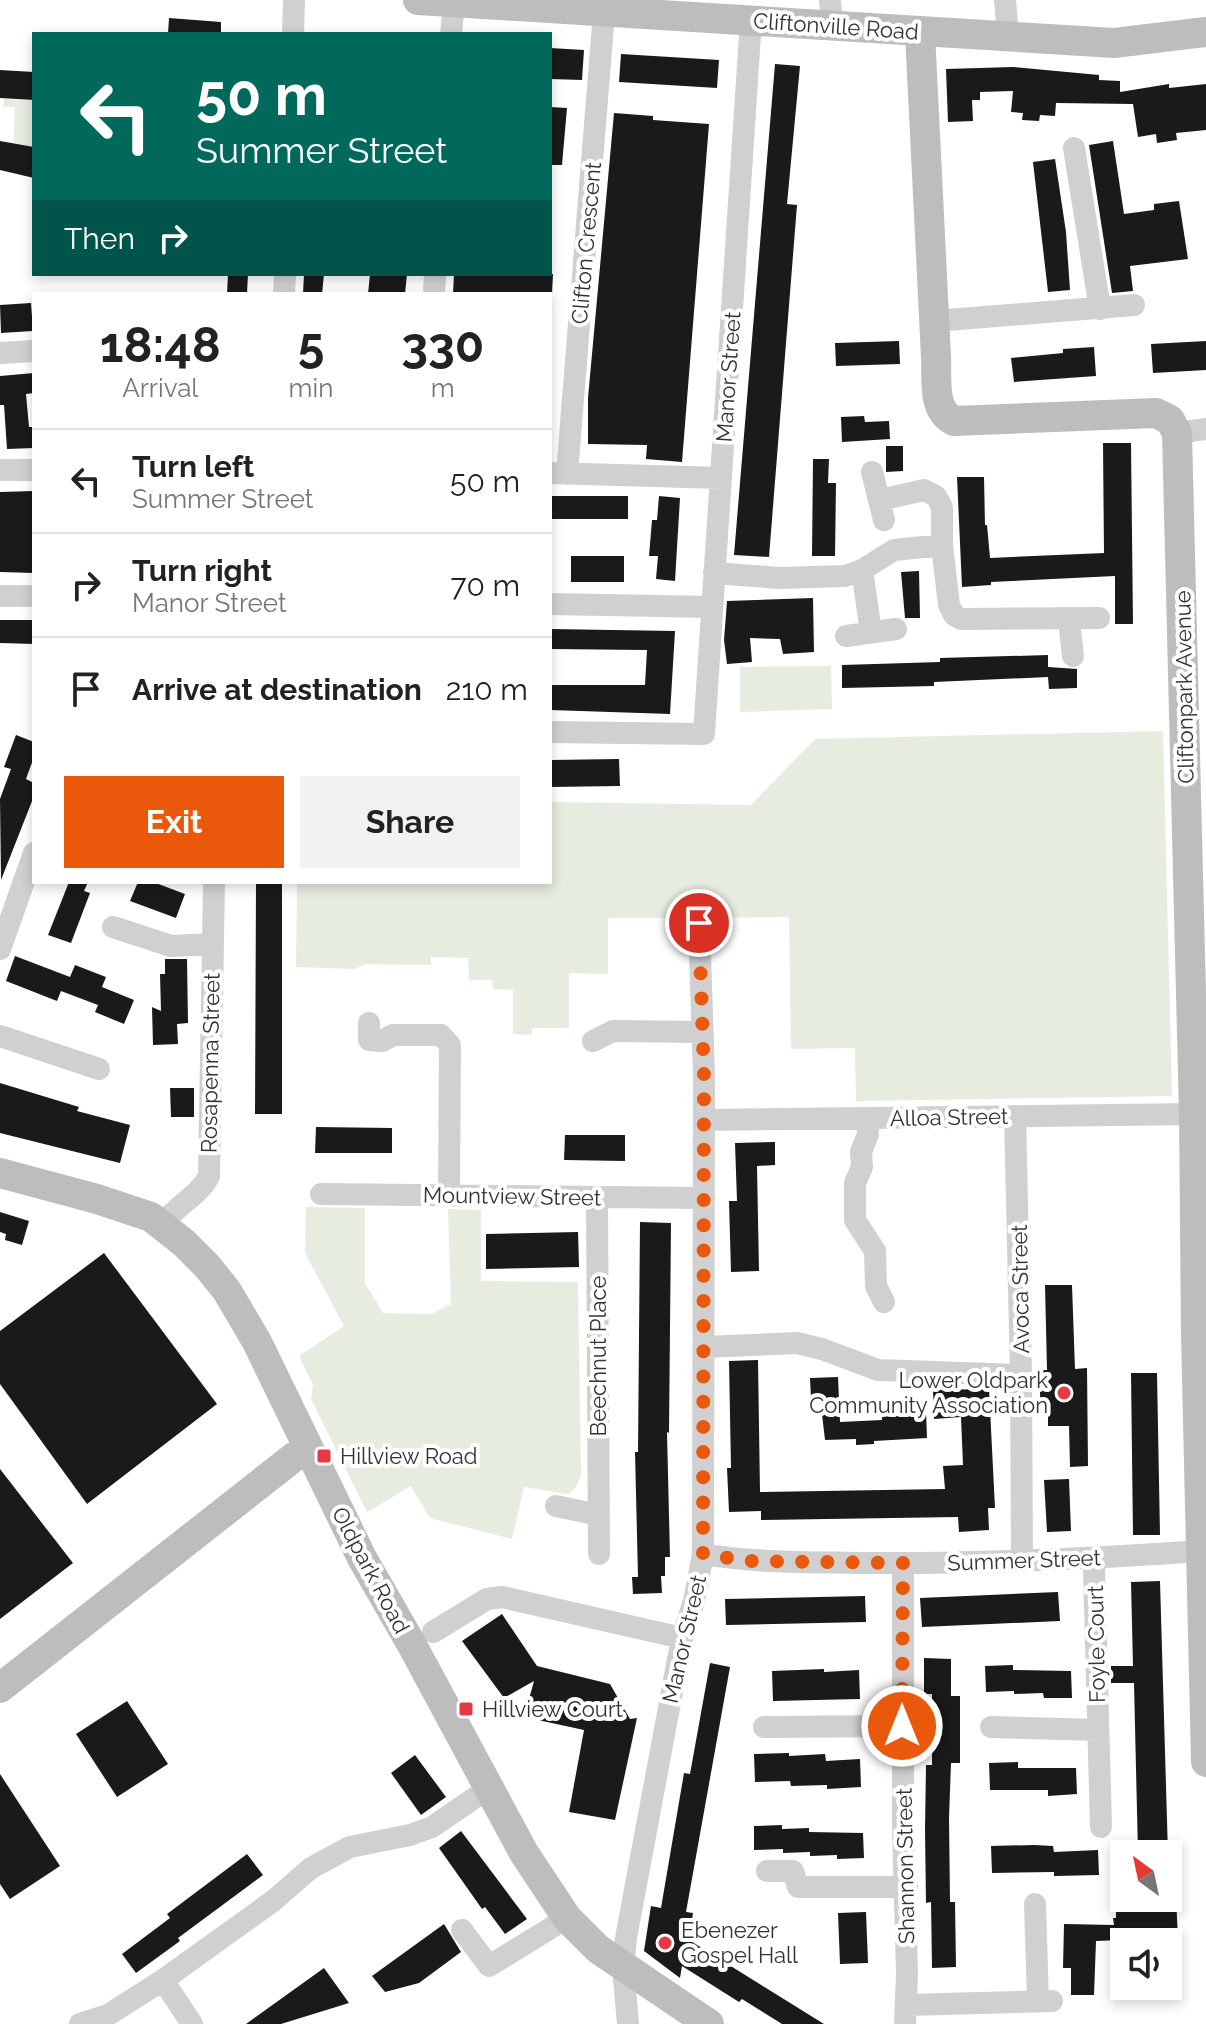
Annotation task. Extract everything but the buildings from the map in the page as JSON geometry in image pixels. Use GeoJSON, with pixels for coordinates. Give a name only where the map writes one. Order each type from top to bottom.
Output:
{"type":"FeatureCollection","features":[{"type":"Feature","properties":{"kind":"street"},"geometry":{"type":"LineString","coordinates":[[293,32],[294,0]]}},
{"type":"Feature","properties":{"kind":"street","name":"Cliftonville Road"},"geometry":{"type":"LineString","coordinates":[[418,0],[535,4],[604,12],[751,20],[831,13],[920,33],[1114,43],[1206,32]]}},
{"type":"Feature","properties":{"kind":"street"},"geometry":{"type":"LineString","coordinates":[[1005,0],[1008,36]]}},
{"type":"Feature","properties":{"kind":"street"},"geometry":{"type":"LineString","coordinates":[[451,32],[454,2]]}},
{"type":"Feature","properties":{"kind":"street","name":"Clifton Crescent"},"geometry":{"type":"LineString","coordinates":[[559,474],[604,12]]}},
{"type":"Feature","properties":{"kind":"street","name":"Manor Street"},"geometry":{"type":"LineString","coordinates":[[552,732],[704,734],[751,20]]}},
{"type":"Feature","properties":{"kind":"street","name":"Cliftonpark Avenue"},"geometry":{"type":"LineString","coordinates":[[920,33],[939,407],[944,417],[954,421],[1156,413],[1192,431],[1199,1052],[1194,1114],[1196,1335],[1206,1762]]}},
{"type":"Feature","properties":{"kind":"street"},"geometry":{"type":"LineString","coordinates":[[1074,148],[1100,309]]}},
{"type":"Feature","properties":{"kind":"street"},"geometry":{"type":"LineString","coordinates":[[935,321],[1134,305]]}},
{"type":"Feature","properties":{"kind":"street"},"geometry":{"type":"LineString","coordinates":[[0,353],[32,351]]}},
{"type":"Feature","properties":{"kind":"street"},"geometry":{"type":"LineString","coordinates":[[0,470],[32,470]]}},
{"type":"Feature","properties":{"kind":"street"},"geometry":{"type":"LineString","coordinates":[[872,472],[882,510],[924,490],[936,496],[942,507],[942,545],[949,605],[954,615],[961,619],[1099,618]]}},
{"type":"Feature","properties":{"kind":"street"},"geometry":{"type":"LineString","coordinates":[[559,474],[721,478]]}},
{"type":"Feature","properties":{"kind":"street"},"geometry":{"type":"LineString","coordinates":[[714,573],[780,578],[845,576],[862,570],[894,550],[942,545]]}},
{"type":"Feature","properties":{"kind":"street"},"geometry":{"type":"LineString","coordinates":[[862,570],[871,632]]}},
{"type":"Feature","properties":{"kind":"street"},"geometry":{"type":"LineString","coordinates":[[0,596],[32,596]]}},
{"type":"Feature","properties":{"kind":"street"},"geometry":{"type":"LineString","coordinates":[[552,604],[712,607]]}},
{"type":"Feature","properties":{"kind":"street"},"geometry":{"type":"LineString","coordinates":[[1069,620],[1073,656]]}},
{"type":"Feature","properties":{"kind":"street"},"geometry":{"type":"LineString","coordinates":[[846,636],[896,629]]}},
{"type":"Feature","properties":{"kind":"street"},"geometry":{"type":"LineString","coordinates":[[0,949],[32,859]]}},
{"type":"Feature","properties":{"kind":"street","name":"Rosapenna Street"},"geometry":{"type":"LineString","coordinates":[[162,1225],[171,1212],[209,1176],[214,884]]}},
{"type":"Feature","properties":{"kind":"street","name":"Manor Street"},"geometry":{"type":"LineString","coordinates":[[628,2024],[623,1967],[626,1938],[682,1638],[694,1601],[703,1554],[704,1120],[699,923]]}},
{"type":"Feature","properties":{"kind":"street"},"geometry":{"type":"LineString","coordinates":[[113,927],[171,946],[212,944]]}},
{"type":"Feature","properties":{"kind":"street"},"geometry":{"type":"LineString","coordinates":[[369,1023],[369,1040],[382,1041],[393,1035],[441,1035],[450,1045],[449,1194]]}},
{"type":"Feature","properties":{"kind":"street"},"geometry":{"type":"LineString","coordinates":[[593,1041],[613,1031],[702,1032]]}},
{"type":"Feature","properties":{"kind":"street"},"geometry":{"type":"LineString","coordinates":[[0,1036],[99,1069]]}},
{"type":"Feature","properties":{"kind":"street","name":"Alloa Street"},"geometry":{"type":"LineString","coordinates":[[704,1120],[1194,1114]]}},
{"type":"Feature","properties":{"kind":"street","name":"Avoca Street"},"geometry":{"type":"LineString","coordinates":[[1015,1116],[1022,1560]]}},
{"type":"Feature","properties":{"kind":"street"},"geometry":{"type":"LineString","coordinates":[[867,1119],[868,1134],[861,1152],[862,1167],[855,1183],[855,1220],[875,1251],[876,1286],[884,1302]]}},
{"type":"Feature","properties":{"kind":"street","name":"Oldpark Road"},"geometry":{"type":"LineString","coordinates":[[0,1173],[151,1217],[207,1266],[227,1291],[257,1342],[362,1558],[524,1853],[567,1918],[598,1949],[709,2024]]}},
{"type":"Feature","properties":{"kind":"street","name":"Mountview Street"},"geometry":{"type":"LineString","coordinates":[[321,1194],[704,1198]]}},
{"type":"Feature","properties":{"kind":"street","name":"Beechnut Place"},"geometry":{"type":"LineString","coordinates":[[597,1198],[599,1554]]}},
{"type":"Feature","properties":{"kind":"street"},"geometry":{"type":"LineString","coordinates":[[704,1347],[797,1343],[878,1370],[1021,1375]]}},
{"type":"Feature","properties":{"kind":"street"},"geometry":{"type":"LineString","coordinates":[[0,1688],[282,1466],[309,1449]]}},
{"type":"Feature","properties":{"kind":"street"},"geometry":{"type":"LineString","coordinates":[[556,1506],[599,1515]]}},
{"type":"Feature","properties":{"kind":"street","name":"Summer Street"},"geometry":{"type":"LineString","coordinates":[[703,1554],[747,1561],[903,1563],[1097,1559],[1202,1551]]}},
{"type":"Feature","properties":{"kind":"street","name":"Foyle Court"},"geometry":{"type":"LineString","coordinates":[[1097,1559],[1094,1569],[1101,1827]]}},
{"type":"Feature","properties":{"kind":"street","name":"Shannon Street"},"geometry":{"type":"LineString","coordinates":[[903,1563],[903,1829],[907,1887],[905,2014]]}},
{"type":"Feature","properties":{"kind":"street"},"geometry":{"type":"LineString","coordinates":[[433,1632],[487,1599],[532,1594],[682,1638]]}},
{"type":"Feature","properties":{"kind":"street"},"geometry":{"type":"LineString","coordinates":[[764,1727],[902,1726]]}},
{"type":"Feature","properties":{"kind":"street","name":"Foyle Court"},"geometry":{"type":"LineString","coordinates":[[991,1727],[1098,1730]]}},
{"type":"Feature","properties":{"kind":"street"},"geometry":{"type":"LineString","coordinates":[[80,2024],[108,2015],[163,1980],[273,1901],[311,1868],[350,1847],[410,1835],[432,1827],[489,1788]]}},
{"type":"Feature","properties":{"kind":"street"},"geometry":{"type":"LineString","coordinates":[[767,1871],[793,1871],[798,1887],[907,1887]]}},
{"type":"Feature","properties":{"kind":"street"},"geometry":{"type":"LineString","coordinates":[[905,2014],[1045,2001],[1035,1904]]}},
{"type":"Feature","properties":{"kind":"street"},"geometry":{"type":"LineString","coordinates":[[462,1930],[489,1966],[567,1918]]}},
{"type":"Feature","properties":{"kind":"street"},"geometry":{"type":"LineString","coordinates":[[163,1980],[192,2024]]}},
{"type":"Feature","properties":{"kind":"shaded area"},"geometry":{"type":"Polygon","coordinates":[[[4,99],[32,100],[32,147],[14,143],[15,107],[3,107],[4,99]]]}},
{"type":"Feature","properties":{"kind":"shaded area"},"geometry":{"type":"Polygon","coordinates":[[[831,666],[832,709],[740,712],[740,667],[831,666]]]}},
{"type":"Feature","properties":{"kind":"shaded area"},"geometry":{"type":"Polygon","coordinates":[[[1163,731],[1172,1096],[856,1101],[855,1048],[791,1049],[789,917],[608,918],[608,974],[569,973],[569,1028],[532,1028],[532,1035],[513,1034],[513,990],[493,989],[492,980],[469,980],[468,958],[431,957],[431,965],[365,964],[355,969],[296,967],[297,884],[552,884],[552,802],[751,805],[815,739],[1163,731]]]}},
{"type":"Feature","properties":{"kind":"shaded area"},"geometry":{"type":"Polygon","coordinates":[[[306,1207],[365,1208],[365,1283],[383,1313],[431,1314],[451,1304],[448,1209],[481,1210],[481,1281],[578,1282],[581,1476],[568,1494],[524,1487],[512,1539],[430,1518],[411,1486],[367,1512],[311,1399],[313,1385],[299,1356],[344,1326],[305,1253],[306,1207]]]}},
{"type":"Feature","properties":{"kind":"place","name":"Lower Oldpark Community Association"},"geometry":{"type":"Point","coordinates":[1064,1393]}},
{"type":"Feature","properties":{"kind":"place","name":"Hillview Road"},"geometry":{"type":"Point","coordinates":[324,1456]}},
{"type":"Feature","properties":{"kind":"place","name":"Hillview Court"},"geometry":{"type":"Point","coordinates":[466,1709]}},
{"type":"Feature","properties":{"kind":"place","name":"Ebenezer Gospel Hall"},"geometry":{"type":"Point","coordinates":[665,1943]}},
{"type":"Feature","properties":{"kind":"route"},"geometry":{"type":"LineString","coordinates":[[699,923],[704,1076],[703,1554],[747,1561],[903,1563],[902,1726]]}}]}
